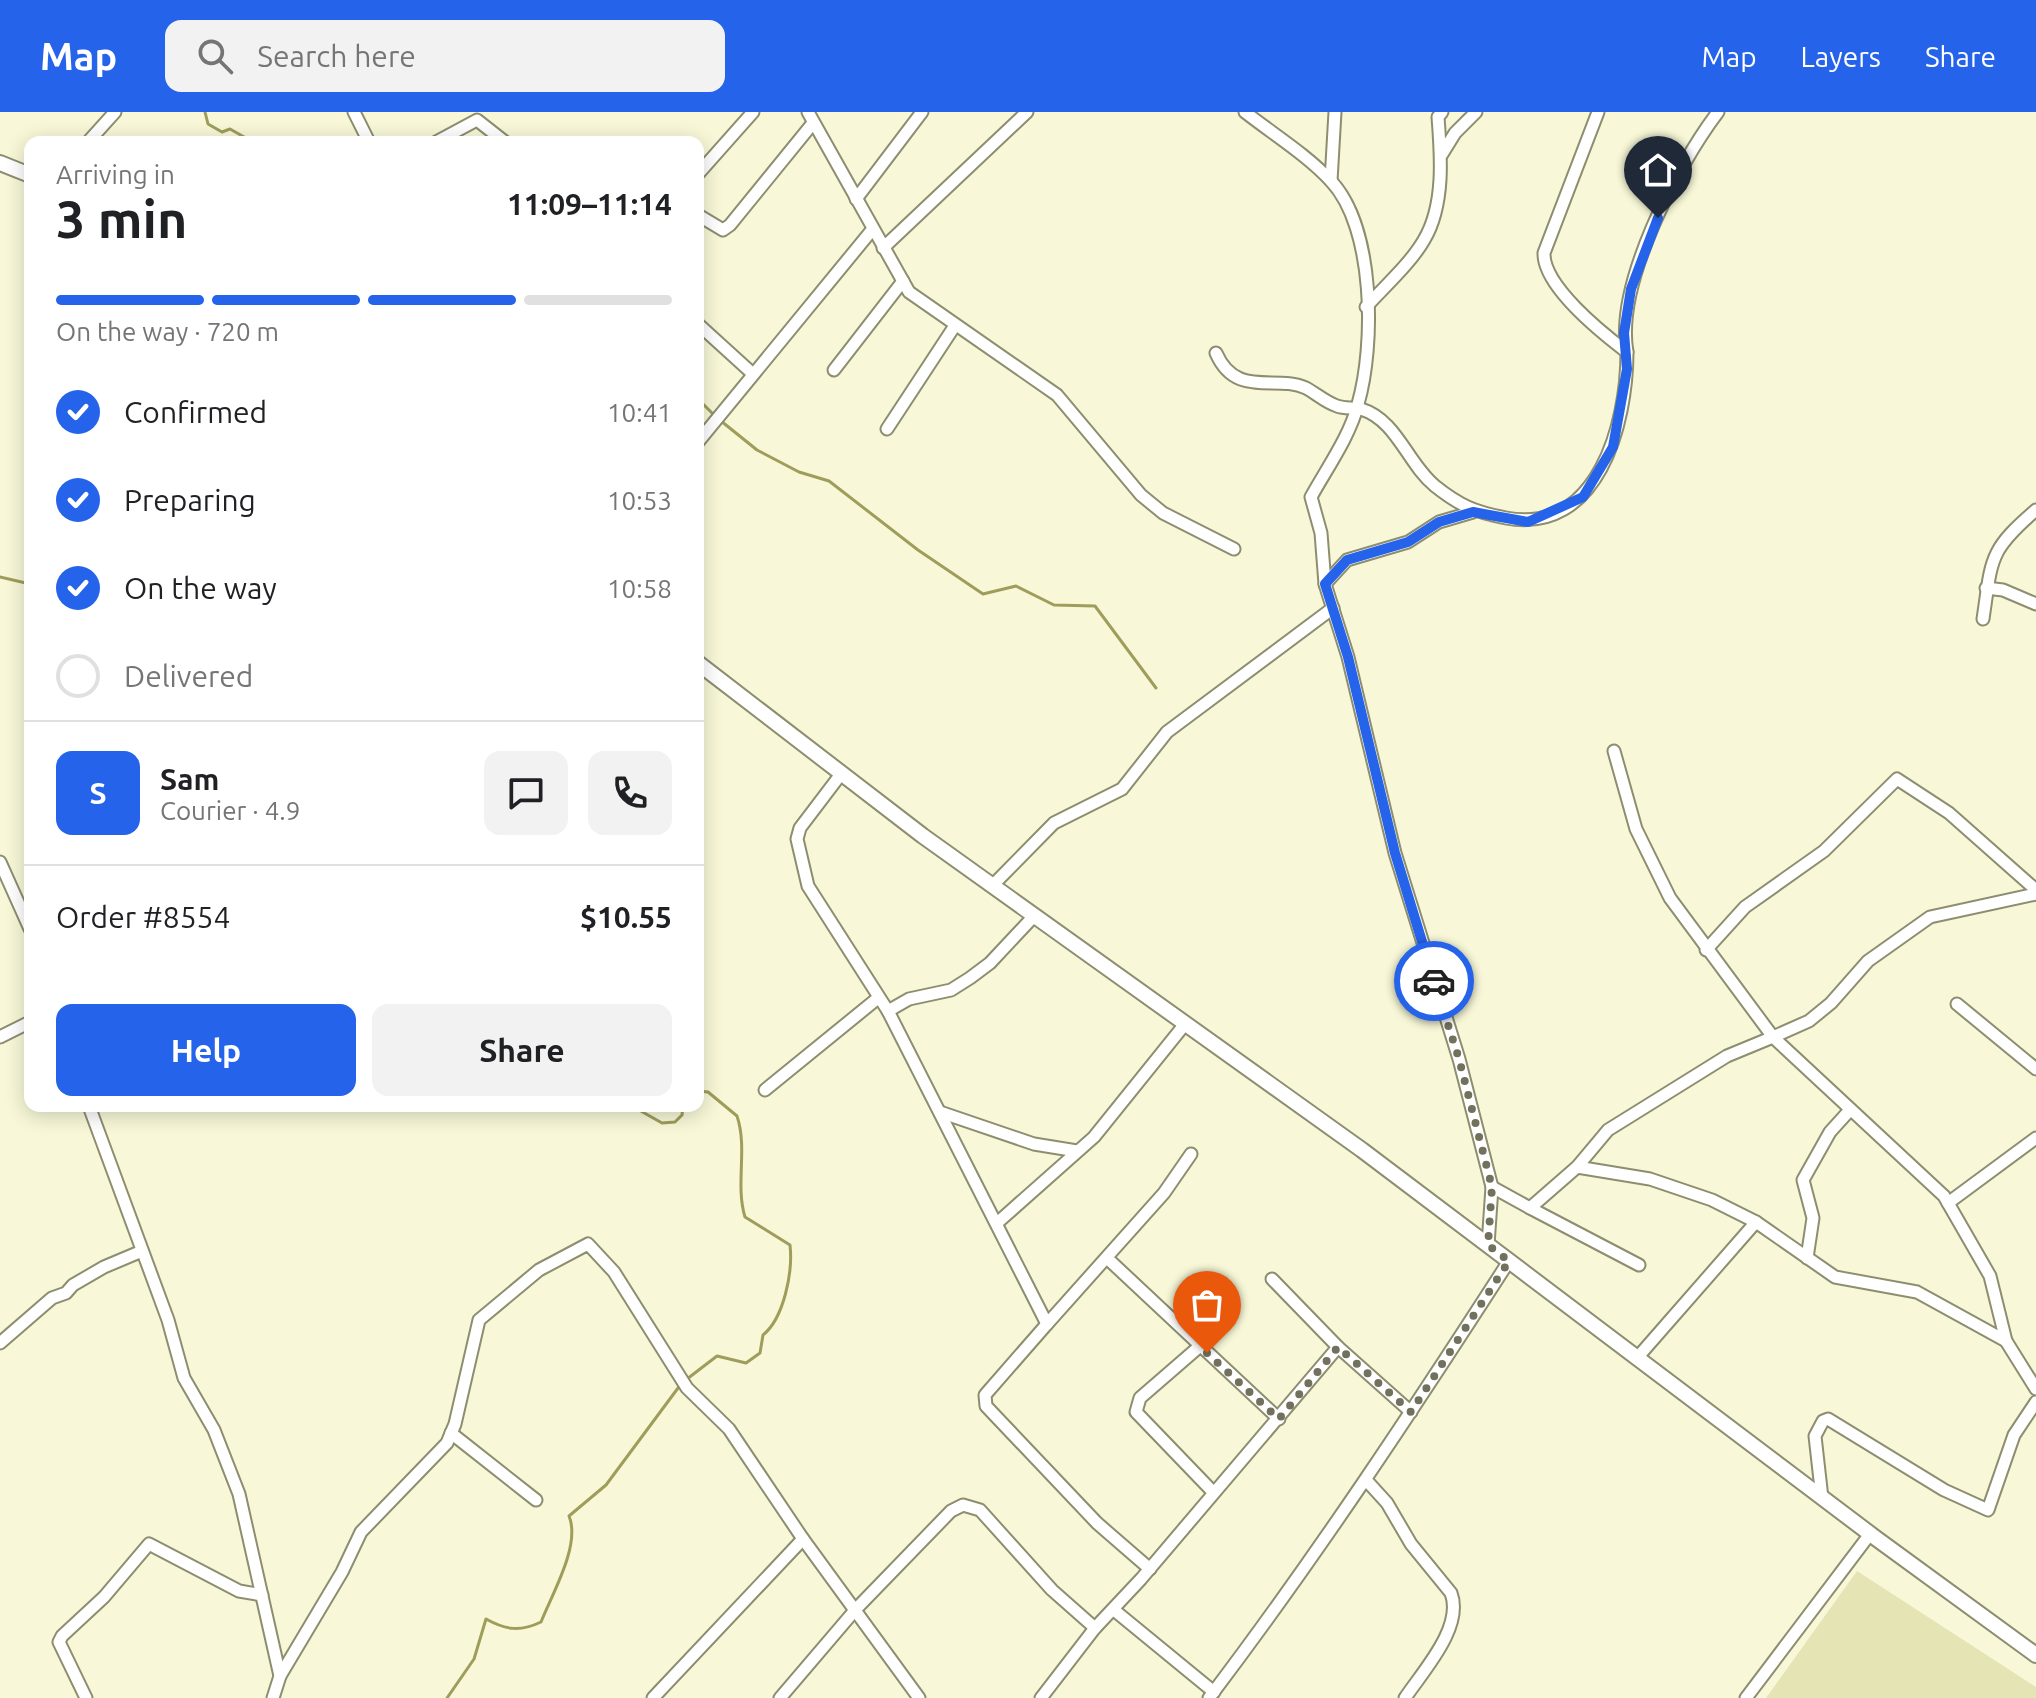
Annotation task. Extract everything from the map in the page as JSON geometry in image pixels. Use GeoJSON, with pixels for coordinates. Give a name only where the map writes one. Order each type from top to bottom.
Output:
{"type":"FeatureCollection","features":[{"type":"Feature","properties":{"kind":"main road"},"geometry":{"type":"LineString","coordinates":[[0,163],[24,173]]}},
{"type":"Feature","properties":{"kind":"main road"},"geometry":{"type":"LineString","coordinates":[[704,668],[992,886],[1488,1245],[1870,1534],[2036,1655]]}},
{"type":"Feature","properties":{"kind":"street"},"geometry":{"type":"LineString","coordinates":[[93,136],[115,112]]}},
{"type":"Feature","properties":{"kind":"street"},"geometry":{"type":"LineString","coordinates":[[354,112],[366,136]]}},
{"type":"Feature","properties":{"kind":"street"},"geometry":{"type":"LineString","coordinates":[[704,167],[753,112]]}},
{"type":"Feature","properties":{"kind":"street"},"geometry":{"type":"LineString","coordinates":[[856,199],[922,112]]}},
{"type":"Feature","properties":{"kind":"street"},"geometry":{"type":"LineString","coordinates":[[883,248],[1027,112]]}},
{"type":"Feature","properties":{"kind":"street"},"geometry":{"type":"LineString","coordinates":[[1245,112],[1331,181],[1353,213],[1359,235],[1368,364],[1358,408],[1311,497],[1321,533],[1325,584],[1360,701],[1395,853],[1459,1059],[1492,1187],[1488,1245]]}},
{"type":"Feature","properties":{"kind":"street"},"geometry":{"type":"LineString","coordinates":[[1331,181],[1335,112]]}},
{"type":"Feature","properties":{"kind":"street"},"geometry":{"type":"LineString","coordinates":[[1366,307],[1423,243],[1432,226],[1441,155],[1438,117],[1442,112]]}},
{"type":"Feature","properties":{"kind":"street"},"geometry":{"type":"LineString","coordinates":[[1441,155],[1455,133],[1476,112]]}},
{"type":"Feature","properties":{"kind":"street"},"geometry":{"type":"LineString","coordinates":[[1598,112],[1544,253],[1543,263],[1563,293],[1627,352]]}},
{"type":"Feature","properties":{"kind":"street"},"geometry":{"type":"LineString","coordinates":[[1216,353],[1220,362],[1257,385],[1295,385],[1341,408],[1358,408],[1377,416],[1393,432],[1413,465],[1435,486],[1473,512],[1528,522],[1583,497],[1613,447],[1627,352],[1624,333],[1631,289],[1680,167],[1718,112]]}},
{"type":"Feature","properties":{"kind":"street"},"geometry":{"type":"LineString","coordinates":[[704,219],[723,230],[730,225],[810,117],[909,292],[954,327],[1057,395],[1141,495],[1163,513],[1234,549]]}},
{"type":"Feature","properties":{"kind":"street"},"geometry":{"type":"LineString","coordinates":[[447,136],[477,120],[497,136]]}},
{"type":"Feature","properties":{"kind":"street"},"geometry":{"type":"LineString","coordinates":[[704,435],[872,230]]}},
{"type":"Feature","properties":{"kind":"street"},"geometry":{"type":"LineString","coordinates":[[834,370],[903,281]]}},
{"type":"Feature","properties":{"kind":"street"},"geometry":{"type":"LineString","coordinates":[[887,429],[954,327]]}},
{"type":"Feature","properties":{"kind":"street"},"geometry":{"type":"LineString","coordinates":[[704,329],[753,374]]}},
{"type":"Feature","properties":{"kind":"street"},"geometry":{"type":"LineString","coordinates":[[1983,619],[1986,588],[1996,548],[2036,510]]}},
{"type":"Feature","properties":{"kind":"street"},"geometry":{"type":"LineString","coordinates":[[1325,584],[1347,560],[1408,542],[1439,522],[1473,512]]}},
{"type":"Feature","properties":{"kind":"street"},"geometry":{"type":"LineString","coordinates":[[1986,588],[2003,590],[2036,604]]}},
{"type":"Feature","properties":{"kind":"street"},"geometry":{"type":"LineString","coordinates":[[992,886],[1054,823],[1122,789],[1167,732],[1333,608]]}},
{"type":"Feature","properties":{"kind":"street"},"geometry":{"type":"LineString","coordinates":[[1614,751],[1647,857],[1670,898],[1773,1037],[1849,1111],[1908,1159],[1948,1203],[1990,1276],[2006,1341],[2036,1389]]}},
{"type":"Feature","properties":{"kind":"street"},"geometry":{"type":"LineString","coordinates":[[841,774],[800,828],[797,839],[808,886],[888,1011],[1047,1324]]}},
{"type":"Feature","properties":{"kind":"street"},"geometry":{"type":"LineString","coordinates":[[1706,950],[1745,907],[1824,851],[1897,779],[1961,822],[2036,892]]}},
{"type":"Feature","properties":{"kind":"street"},"geometry":{"type":"LineString","coordinates":[[0,862],[24,916]]}},
{"type":"Feature","properties":{"kind":"street"},"geometry":{"type":"LineString","coordinates":[[1530,1208],[1577,1167],[1608,1130],[1727,1056],[1809,1021],[1831,1003],[1868,961],[1930,917],[2036,892]]}},
{"type":"Feature","properties":{"kind":"street"},"geometry":{"type":"LineString","coordinates":[[888,1011],[909,999],[951,990],[970,978],[990,963],[1034,916]]}},
{"type":"Feature","properties":{"kind":"street"},"geometry":{"type":"LineString","coordinates":[[765,1090],[878,998]]}},
{"type":"Feature","properties":{"kind":"street"},"geometry":{"type":"LineString","coordinates":[[1957,1004],[2036,1069]]}},
{"type":"Feature","properties":{"kind":"street"},"geometry":{"type":"LineString","coordinates":[[997,1223],[1094,1137],[1185,1024]]}},
{"type":"Feature","properties":{"kind":"street"},"geometry":{"type":"LineString","coordinates":[[0,1037],[24,1025]]}},
{"type":"Feature","properties":{"kind":"street"},"geometry":{"type":"LineString","coordinates":[[1807,1258],[1813,1218],[1803,1180],[1830,1132],[1849,1111]]}},
{"type":"Feature","properties":{"kind":"street"},"geometry":{"type":"LineString","coordinates":[[91,1112],[168,1320],[184,1378],[214,1430],[239,1494],[280,1676]]}},
{"type":"Feature","properties":{"kind":"street"},"geometry":{"type":"LineString","coordinates":[[939,1112],[1034,1144],[1077,1151]]}},
{"type":"Feature","properties":{"kind":"street"},"geometry":{"type":"LineString","coordinates":[[1948,1203],[2036,1138]]}},
{"type":"Feature","properties":{"kind":"street"},"geometry":{"type":"LineString","coordinates":[[1150,1569],[1097,1523],[986,1406],[985,1395],[1108,1259],[1164,1193],[1191,1154]]}},
{"type":"Feature","properties":{"kind":"street"},"geometry":{"type":"LineString","coordinates":[[1577,1167],[1661,1181],[1712,1200],[1756,1222],[1847,1282],[1917,1292],[2006,1341]]}},
{"type":"Feature","properties":{"kind":"street"},"geometry":{"type":"LineString","coordinates":[[1492,1187],[1639,1265]]}},
{"type":"Feature","properties":{"kind":"street"},"geometry":{"type":"LineString","coordinates":[[1637,1358],[1756,1222]]}},
{"type":"Feature","properties":{"kind":"street"},"geometry":{"type":"LineString","coordinates":[[273,1698],[280,1676],[342,1572],[361,1532],[428,1465],[451,1433],[479,1320],[539,1270],[588,1244],[614,1272],[687,1388],[729,1429],[913,1695]]}},
{"type":"Feature","properties":{"kind":"street"},"geometry":{"type":"LineString","coordinates":[[0,1343],[52,1298],[66,1293],[73,1285],[104,1267],[142,1251]]}},
{"type":"Feature","properties":{"kind":"street"},"geometry":{"type":"LineString","coordinates":[[1108,1259],[1279,1419]]}},
{"type":"Feature","properties":{"kind":"street"},"geometry":{"type":"LineString","coordinates":[[1114,1610],[1212,1695],[1236,1667],[1367,1481],[1509,1261]]}},
{"type":"Feature","properties":{"kind":"street"},"geometry":{"type":"LineString","coordinates":[[1272,1279],[1338,1347],[1411,1412]]}},
{"type":"Feature","properties":{"kind":"street"},"geometry":{"type":"LineString","coordinates":[[1200,1346],[1140,1398],[1136,1412],[1213,1492]]}},
{"type":"Feature","properties":{"kind":"street"},"geometry":{"type":"LineString","coordinates":[[1041,1698],[1095,1628],[1150,1569],[1338,1347]]}},
{"type":"Feature","properties":{"kind":"street"},"geometry":{"type":"LineString","coordinates":[[1822,1498],[1815,1436],[1823,1421],[1828,1419],[1944,1490],[1988,1510],[2014,1435],[2036,1402]]}},
{"type":"Feature","properties":{"kind":"street"},"geometry":{"type":"LineString","coordinates":[[451,1433],[536,1500]]}},
{"type":"Feature","properties":{"kind":"street"},"geometry":{"type":"LineString","coordinates":[[1367,1481],[1387,1503],[1400,1529],[1451,1593],[1455,1603],[1443,1640],[1405,1698]]}},
{"type":"Feature","properties":{"kind":"street"},"geometry":{"type":"LineString","coordinates":[[780,1698],[856,1609],[951,1511],[972,1504],[1052,1590],[1095,1628]]}},
{"type":"Feature","properties":{"kind":"street"},"geometry":{"type":"LineString","coordinates":[[1746,1698],[1870,1534]]}},
{"type":"Feature","properties":{"kind":"street"},"geometry":{"type":"LineString","coordinates":[[653,1698],[803,1539]]}},
{"type":"Feature","properties":{"kind":"street"},"geometry":{"type":"LineString","coordinates":[[86,1698],[59,1642],[134,1566],[149,1544],[239,1591],[262,1595]]}},
{"type":"Feature","properties":{"kind":"street"},"geometry":{"type":"LineString","coordinates":[[1054,1684],[1061,1697]]}},
{"type":"Feature","properties":{"kind":"green space"},"geometry":{"type":"Polygon","coordinates":[[[1857,1571],[2036,1687],[2036,1698],[1766,1698],[1857,1571]]]}},
{"type":"Feature","properties":{"kind":"waterway"},"geometry":{"type":"LineString","coordinates":[[205,112],[208,124],[222,132],[230,129],[242,136]]}},
{"type":"Feature","properties":{"kind":"waterway"},"geometry":{"type":"LineString","coordinates":[[704,405],[716,417]]}},
{"type":"Feature","properties":{"kind":"waterway"},"geometry":{"type":"LineString","coordinates":[[721,421],[757,450],[799,472],[829,481],[918,550],[983,594],[1016,586],[1054,605],[1095,606],[1156,688]]}},
{"type":"Feature","properties":{"kind":"waterway"},"geometry":{"type":"LineString","coordinates":[[0,577],[24,583]]}},
{"type":"Feature","properties":{"kind":"waterway"},"geometry":{"type":"LineString","coordinates":[[687,1379],[717,1356],[746,1363],[760,1353],[763,1335],[776,1318],[786,1294],[791,1256],[790,1245],[745,1217],[737,1116],[704,1092]]}},
{"type":"Feature","properties":{"kind":"waterway"},"geometry":{"type":"LineString","coordinates":[[643,1112],[662,1123],[675,1122],[682,1112]]}},
{"type":"Feature","properties":{"kind":"waterway"},"geometry":{"type":"LineString","coordinates":[[447,1698],[474,1659],[486,1619],[513,1628],[541,1622],[568,1555],[572,1528],[569,1516],[606,1485],[681,1384]]}},
{"type":"Feature","properties":{"kind":"way so far"},"geometry":{"type":"LineString","coordinates":[[1207,1353],[1279,1419],[1338,1347],[1411,1412],[1509,1261],[1488,1245],[1492,1187],[1459,1059],[1434,981]]}},
{"type":"Feature","properties":{"kind":"route"},"geometry":{"type":"LineString","coordinates":[[1434,981],[1395,853],[1367,745],[1360,701],[1325,584],[1347,560],[1408,542],[1439,522],[1473,512],[1528,522],[1583,497],[1613,447],[1627,369],[1624,333],[1631,289],[1658,218]]}}]}
